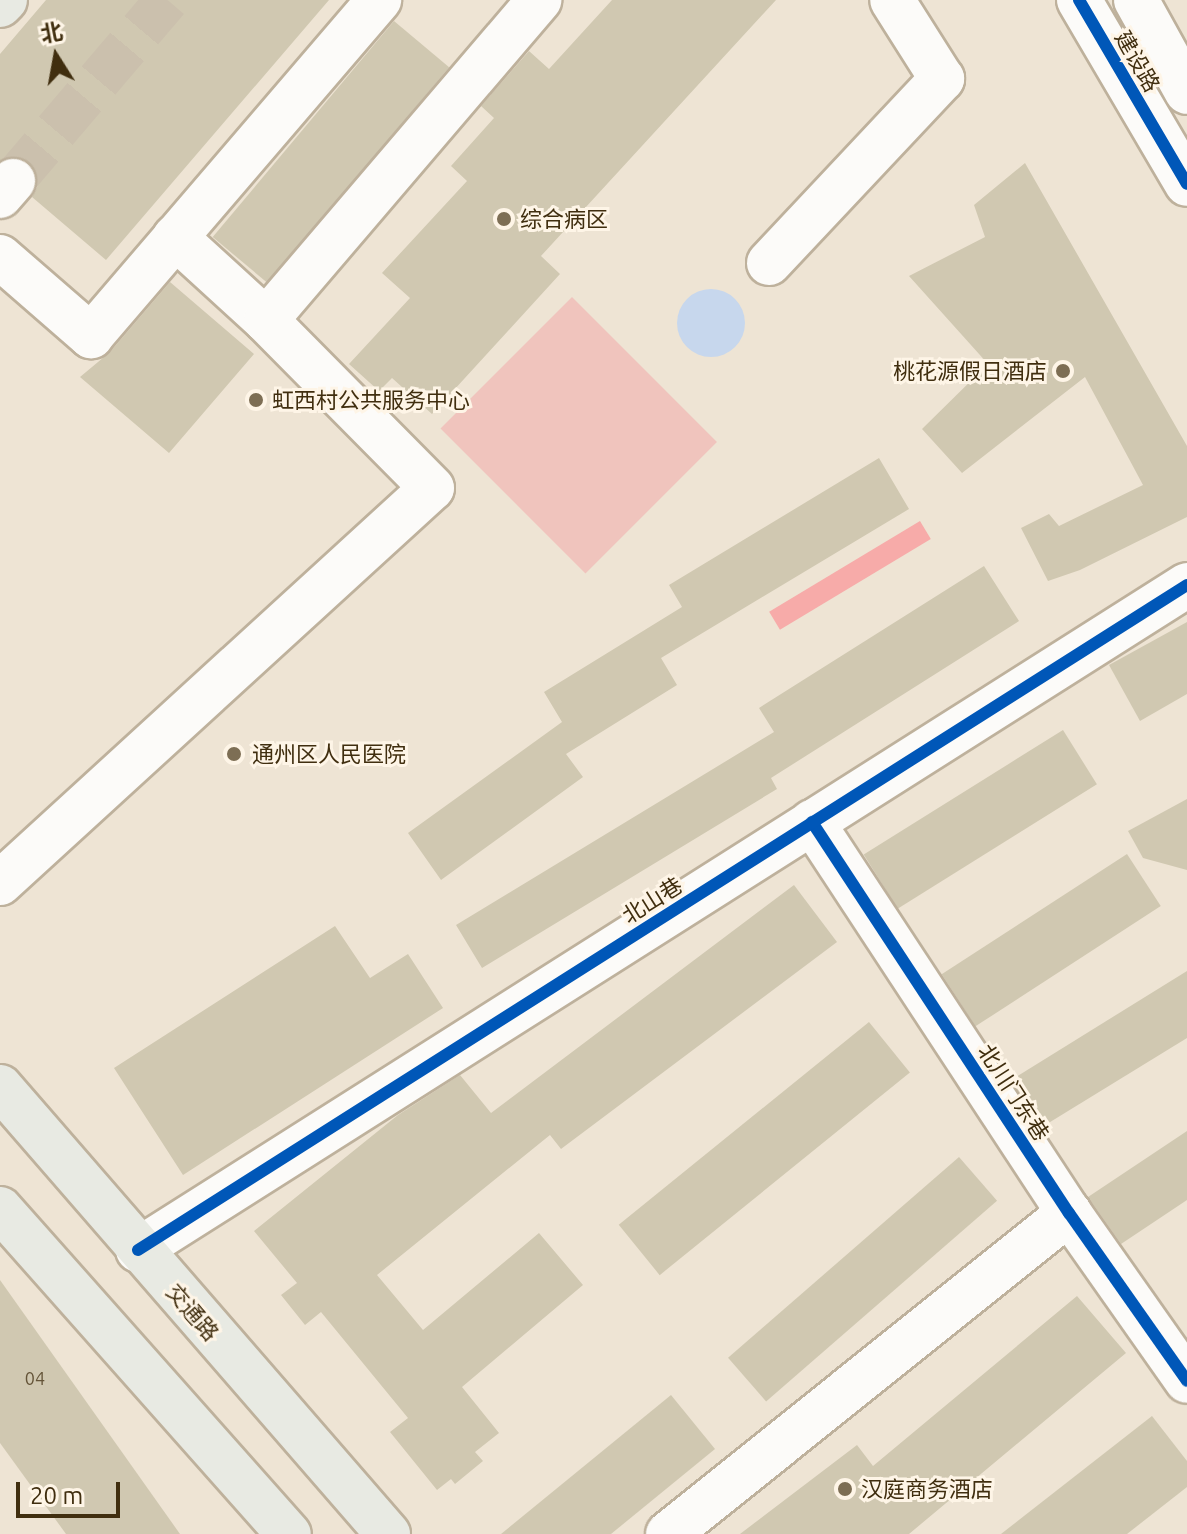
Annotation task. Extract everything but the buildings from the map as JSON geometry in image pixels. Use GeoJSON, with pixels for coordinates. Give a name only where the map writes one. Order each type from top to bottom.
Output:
{"type":"FeatureCollection","features":[{"type":"Feature","properties":{"kind":"main road"},"geometry":{"type":"LineString","coordinates":[[0,5],[5,0]]}},
{"type":"Feature","properties":{"kind":"main road","name":"交通路"},"geometry":{"type":"LineString","coordinates":[[0,1087],[138,1250],[388,1534]]}},
{"type":"Feature","properties":{"kind":"main road"},"geometry":{"type":"LineString","coordinates":[[0,1209],[289,1534]]}},
{"type":"Feature","properties":{"kind":"street"},"geometry":{"type":"LineString","coordinates":[[0,257],[91,336],[379,0]]}},
{"type":"Feature","properties":{"kind":"street"},"geometry":{"type":"LineString","coordinates":[[266,320],[539,0]]}},
{"type":"Feature","properties":{"kind":"street"},"geometry":{"type":"LineString","coordinates":[[769,263],[942,79],[892,0]]}},
{"type":"Feature","properties":{"kind":"street","name":"建设路"},"geometry":{"type":"LineString","coordinates":[[1079,0],[1187,184]]}},
{"type":"Feature","properties":{"kind":"street","name":"建设路"},"geometry":{"type":"LineString","coordinates":[[1136,0],[1187,92]]}},
{"type":"Feature","properties":{"kind":"street"},"geometry":{"type":"LineString","coordinates":[[0,883],[432,488],[266,320],[175,237]]}},
{"type":"Feature","properties":{"kind":"street","name":"北山巷"},"geometry":{"type":"LineString","coordinates":[[138,1250],[1187,585]]}},
{"type":"Feature","properties":{"kind":"street","name":"北川门东巷"},"geometry":{"type":"LineString","coordinates":[[812,822],[1069,1213],[1187,1381]]}},
{"type":"Feature","properties":{"kind":"street"},"geometry":{"type":"LineString","coordinates":[[668,1534],[1069,1213]]}},
{"type":"Feature","properties":{"kind":"shaded area"},"geometry":{"type":"Polygon","coordinates":[[[572,297],[717,442],[585,573],[440,429],[572,297]]]}},
{"type":"Feature","properties":{"kind":"shaded area"},"geometry":{"type":"Polygon","coordinates":[[[920,521],[931,539],[780,630],[769,612],[920,521]]]}},
{"type":"Feature","properties":{"kind":"water"},"geometry":{"type":"Polygon","coordinates":[[[711,289],[735,299],[745,323],[735,347],[711,357],[687,347],[677,323],[687,299],[711,289]]]}},
{"type":"Feature","properties":{"kind":"tunnel"},"geometry":{"type":"LineString","coordinates":[[13,181],[167,0]]}},
{"type":"Feature","properties":{"kind":"cycle path"},"geometry":{"type":"LineString","coordinates":[[1079,0],[1187,184]]}},
{"type":"Feature","properties":{"kind":"cycle path"},"geometry":{"type":"LineString","coordinates":[[138,1250],[1187,585]]}},
{"type":"Feature","properties":{"kind":"cycle path"},"geometry":{"type":"LineString","coordinates":[[812,822],[1069,1213],[1187,1381]]}},
{"type":"Feature","properties":{"kind":"place","name":"综合病区"},"geometry":{"type":"Point","coordinates":[504,219]}},
{"type":"Feature","properties":{"kind":"place","name":"桃花源假日酒店"},"geometry":{"type":"Point","coordinates":[1063,371]}},
{"type":"Feature","properties":{"kind":"place","name":"虹西村公共服务中心"},"geometry":{"type":"Point","coordinates":[256,400]}},
{"type":"Feature","properties":{"kind":"place","name":"通州区人民医院"},"geometry":{"type":"Point","coordinates":[234,754]}},
{"type":"Feature","properties":{"kind":"place","name":"汉庭商务酒店"},"geometry":{"type":"Point","coordinates":[845,1489]}}]}
